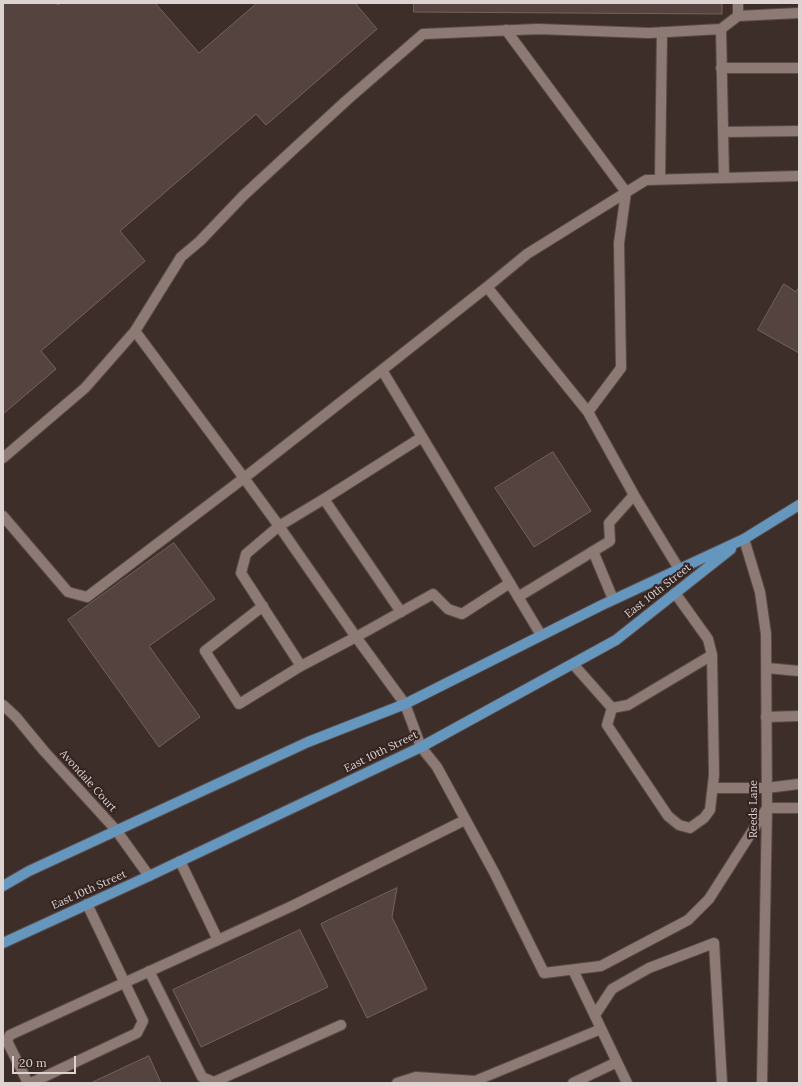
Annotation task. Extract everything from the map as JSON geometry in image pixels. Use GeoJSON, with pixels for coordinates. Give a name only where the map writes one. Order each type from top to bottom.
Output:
{"type":"FeatureCollection","features":[{"type":"Feature","properties":{"kind":"main road","name":"East 10th Street"},"geometry":{"type":"LineString","coordinates":[[3,943],[150,876],[421,747],[573,664],[616,640],[744,539],[799,505]]}},
{"type":"Feature","properties":{"kind":"main road","name":"East 10th Street"},"geometry":{"type":"LineString","coordinates":[[3,886],[29,871],[308,742],[405,704],[541,635],[679,568],[744,539]]}},
{"type":"Feature","properties":{"kind":"street"},"geometry":{"type":"LineString","coordinates":[[738,3],[738,16]]}},
{"type":"Feature","properties":{"kind":"street"},"geometry":{"type":"LineString","coordinates":[[3,458],[85,388],[135,332],[181,257],[200,241],[243,196],[297,146],[423,34],[538,29],[662,32],[721,29],[738,16],[799,13]]}},
{"type":"Feature","properties":{"kind":"street"},"geometry":{"type":"LineString","coordinates":[[721,29],[724,178]]}},
{"type":"Feature","properties":{"kind":"street"},"geometry":{"type":"LineString","coordinates":[[506,30],[626,192],[619,243],[621,368],[588,412]]}},
{"type":"Feature","properties":{"kind":"street"},"geometry":{"type":"LineString","coordinates":[[660,179],[662,32]]}},
{"type":"Feature","properties":{"kind":"street"},"geometry":{"type":"LineString","coordinates":[[721,68],[799,68]]}},
{"type":"Feature","properties":{"kind":"street"},"geometry":{"type":"LineString","coordinates":[[723,132],[799,131]]}},
{"type":"Feature","properties":{"kind":"street"},"geometry":{"type":"LineString","coordinates":[[3,516],[68,592],[87,597],[244,478],[527,254],[646,180],[799,176]]}},
{"type":"Feature","properties":{"kind":"street"},"geometry":{"type":"LineString","coordinates":[[487,287],[588,412],[634,495],[679,568]]}},
{"type":"Feature","properties":{"kind":"street"},"geometry":{"type":"LineString","coordinates":[[135,332],[244,478],[405,704],[421,747],[437,767],[495,874],[544,973],[601,966],[688,920],[709,899],[766,808],[799,808]]}},
{"type":"Feature","properties":{"kind":"street"},"geometry":{"type":"LineString","coordinates":[[382,370],[541,635]]}},
{"type":"Feature","properties":{"kind":"street"},"geometry":{"type":"LineString","coordinates":[[301,666],[242,573],[246,554],[278,526],[324,499],[422,437]]}},
{"type":"Feature","properties":{"kind":"street"},"geometry":{"type":"LineString","coordinates":[[518,597],[610,541],[609,523],[634,495]]}},
{"type":"Feature","properties":{"kind":"street"},"geometry":{"type":"LineString","coordinates":[[324,499],[401,612]]}},
{"type":"Feature","properties":{"kind":"street","name":"Reeds Lane"},"geometry":{"type":"LineString","coordinates":[[744,539],[760,592],[766,634],[766,808],[762,1083]]}},
{"type":"Feature","properties":{"kind":"street"},"geometry":{"type":"LineString","coordinates":[[593,551],[613,600]]}},
{"type":"Feature","properties":{"kind":"street"},"geometry":{"type":"LineString","coordinates":[[263,606],[205,651],[239,704],[301,666],[433,594],[448,609],[462,614],[510,584]]}},
{"type":"Feature","properties":{"kind":"street"},"geometry":{"type":"LineString","coordinates":[[612,708],[607,725],[668,816],[679,825],[690,828],[704,818],[710,810],[714,775],[712,655],[708,639],[675,593]]}},
{"type":"Feature","properties":{"kind":"street"},"geometry":{"type":"LineString","coordinates":[[612,708],[628,705],[712,655]]}},
{"type":"Feature","properties":{"kind":"street"},"geometry":{"type":"LineString","coordinates":[[573,664],[612,708]]}},
{"type":"Feature","properties":{"kind":"street"},"geometry":{"type":"LineString","coordinates":[[766,668],[799,671]]}},
{"type":"Feature","properties":{"kind":"street","name":"Avondale Court"},"geometry":{"type":"LineString","coordinates":[[3,705],[16,717],[44,751],[116,830],[150,876]]}},
{"type":"Feature","properties":{"kind":"street"},"geometry":{"type":"LineString","coordinates":[[766,717],[799,716]]}},
{"type":"Feature","properties":{"kind":"street"},"geometry":{"type":"LineString","coordinates":[[713,788],[766,788],[799,784]]}},
{"type":"Feature","properties":{"kind":"street"},"geometry":{"type":"LineString","coordinates":[[87,904],[125,982],[143,1021],[137,1033],[29,1083],[7,1041],[10,1035],[125,982],[149,972],[292,906],[465,820]]}},
{"type":"Feature","properties":{"kind":"street"},"geometry":{"type":"LineString","coordinates":[[180,861],[218,940]]}},
{"type":"Feature","properties":{"kind":"street"},"geometry":{"type":"LineString","coordinates":[[595,1015],[612,989],[649,968],[714,943],[722,1083]]}},
{"type":"Feature","properties":{"kind":"street"},"geometry":{"type":"LineString","coordinates":[[573,970],[627,1083]]}},
{"type":"Feature","properties":{"kind":"street"},"geometry":{"type":"LineString","coordinates":[[149,972],[202,1077],[214,1082],[341,1025]]}},
{"type":"Feature","properties":{"kind":"street"},"geometry":{"type":"LineString","coordinates":[[397,1083],[418,1080],[476,1082],[601,1029]]}},
{"type":"Feature","properties":{"kind":"street"},"geometry":{"type":"LineString","coordinates":[[573,1083],[617,1062]]}},
{"type":"Feature","properties":{"kind":"building"},"geometry":{"type":"Polygon","coordinates":[[[3,3],[56,3],[58,5],[61,3],[155,3],[199,53],[257,3],[355,3],[377,29],[266,125],[256,114],[120,231],[145,261],[41,351],[56,369],[3,414],[3,3]]]}},
{"type":"Feature","properties":{"kind":"building"},"geometry":{"type":"Polygon","coordinates":[[[414,3],[722,3],[722,14],[414,12],[414,3]]]}},
{"type":"Feature","properties":{"kind":"building"},"geometry":{"type":"Polygon","coordinates":[[[784,284],[796,292],[799,287],[799,353],[758,330],[784,284]]]}},
{"type":"Feature","properties":{"kind":"building"},"geometry":{"type":"Polygon","coordinates":[[[553,452],[591,511],[534,547],[495,488],[553,452]]]}},
{"type":"Feature","properties":{"kind":"building"},"geometry":{"type":"Polygon","coordinates":[[[174,543],[215,599],[149,646],[200,717],[159,747],[68,620],[174,543]]]}},
{"type":"Feature","properties":{"kind":"building"},"geometry":{"type":"Polygon","coordinates":[[[397,888],[392,917],[427,989],[367,1018],[321,924],[397,888]]]}},
{"type":"Feature","properties":{"kind":"building"},"geometry":{"type":"Polygon","coordinates":[[[300,930],[328,987],[201,1047],[173,990],[300,930]]]}},
{"type":"Feature","properties":{"kind":"building"},"geometry":{"type":"Polygon","coordinates":[[[149,1056],[161,1083],[91,1083],[149,1056]]]}}]}
